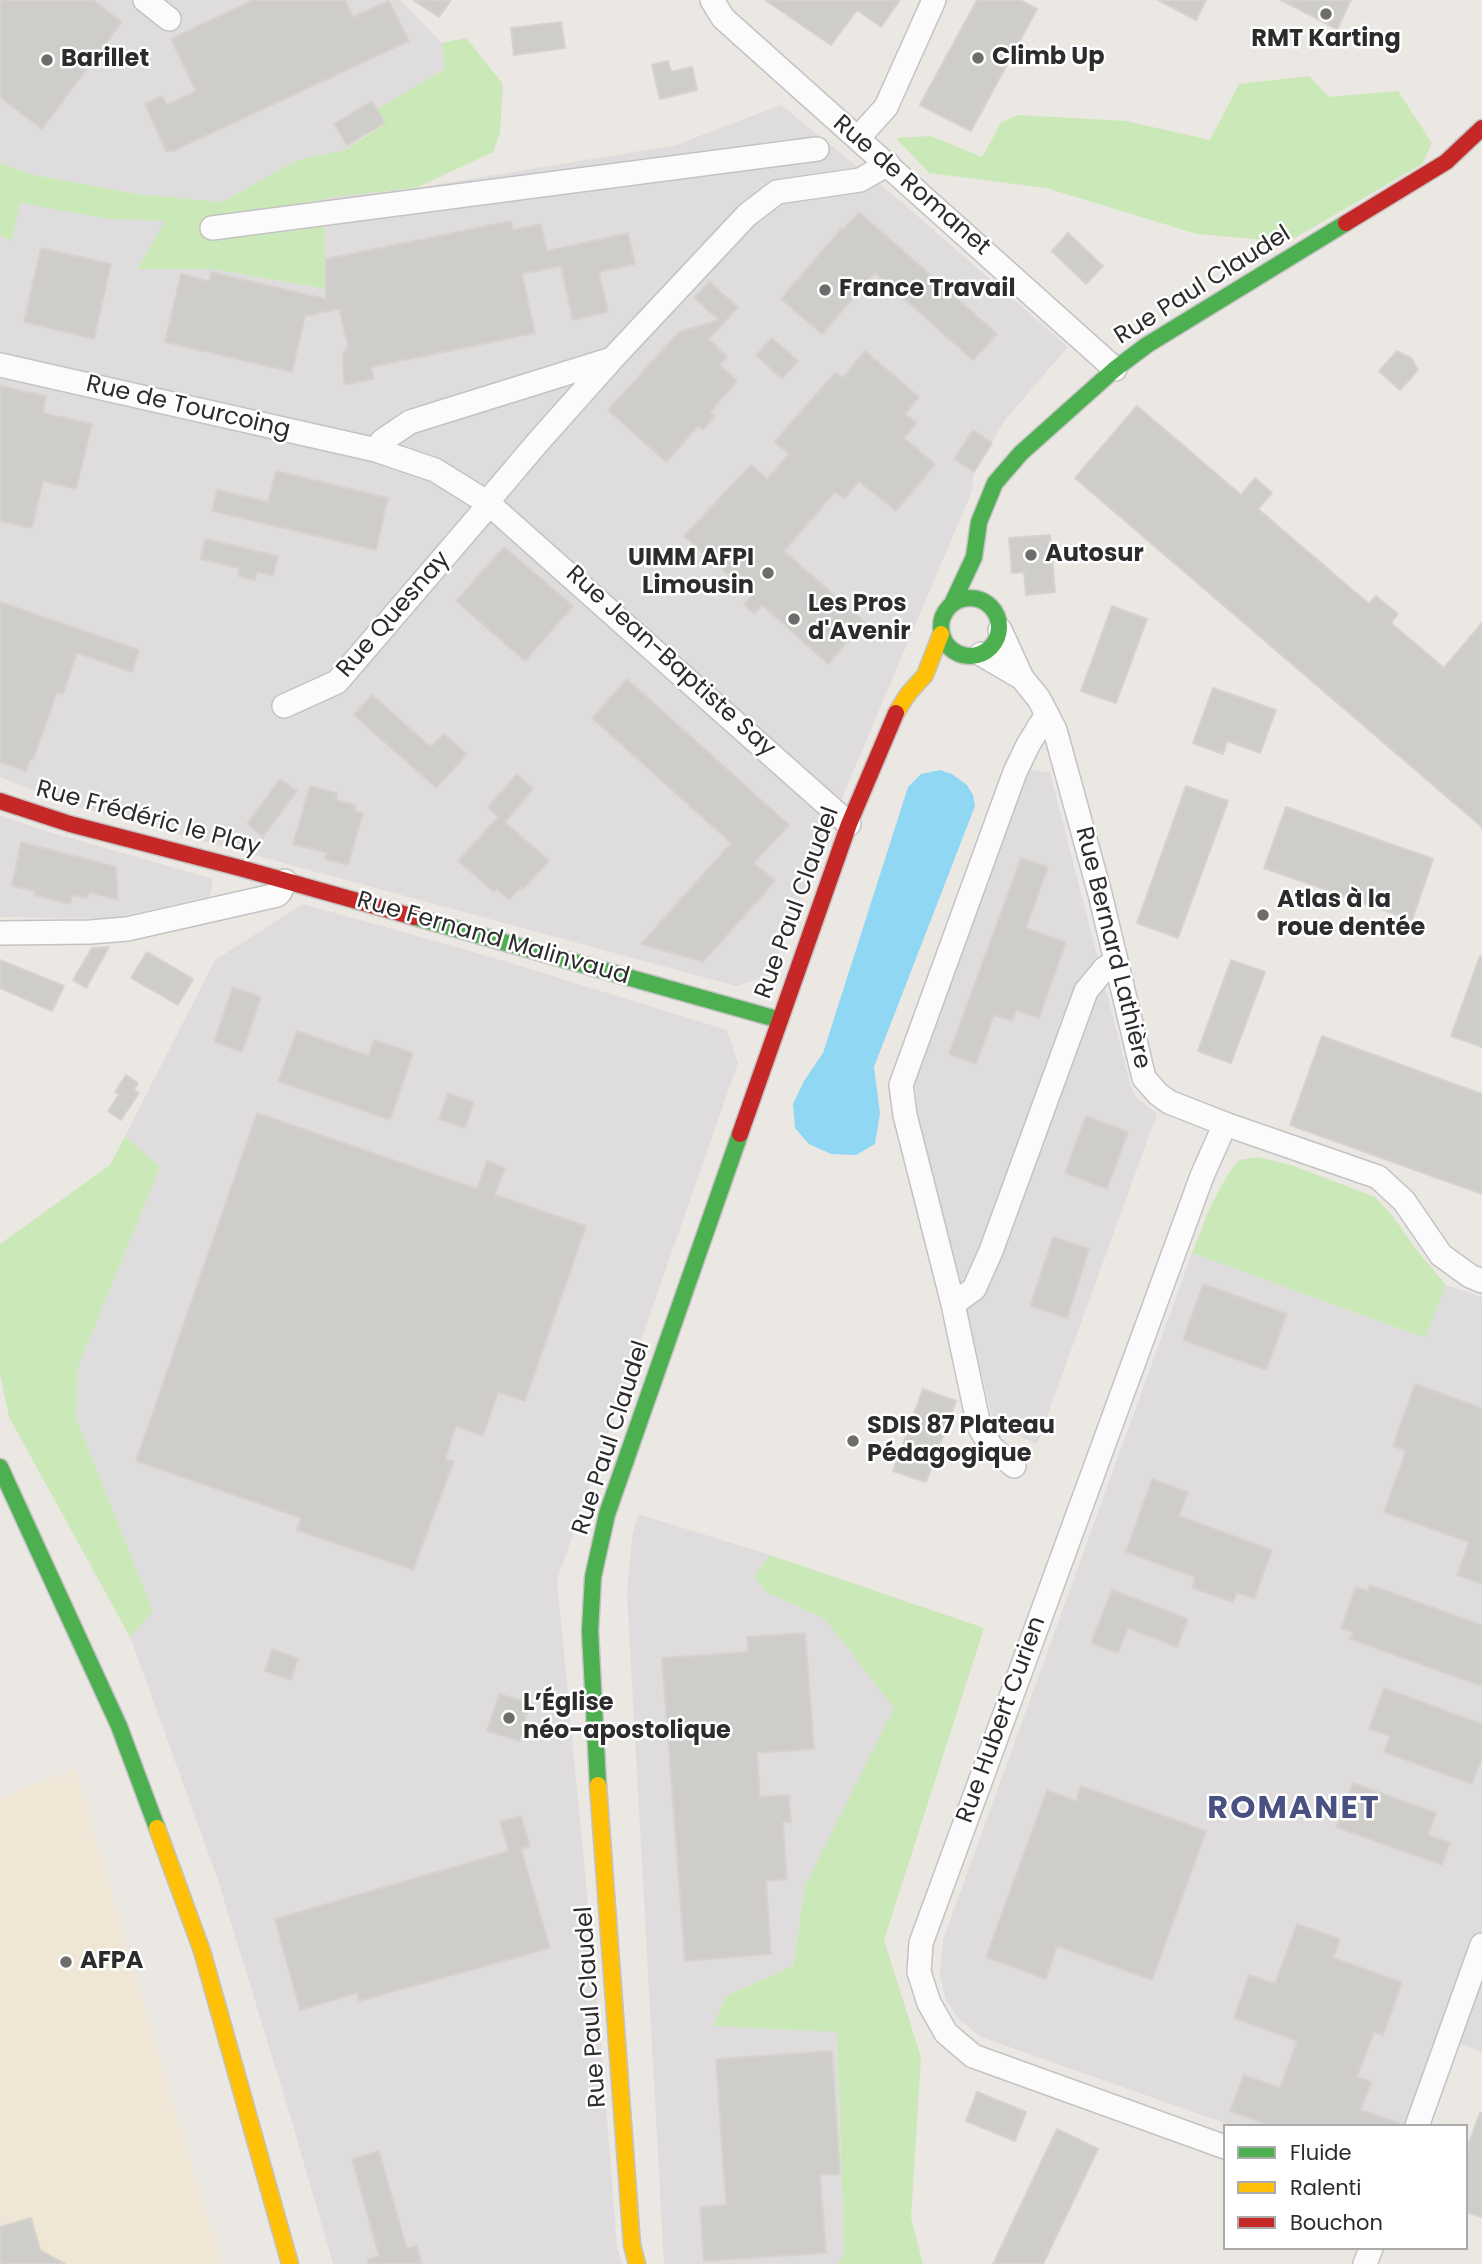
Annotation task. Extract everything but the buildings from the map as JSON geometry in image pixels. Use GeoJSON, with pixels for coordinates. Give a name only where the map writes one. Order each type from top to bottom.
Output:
{"type":"FeatureCollection","features":[{"type":"Feature","properties":{"kind":"street"},"geometry":{"type":"LineString","coordinates":[[145,0],[169,19]]}},
{"type":"Feature","properties":{"kind":"street","name":"Rue de Romanet"},"geometry":{"type":"LineString","coordinates":[[712,0],[723,18],[1115,369]]}},
{"type":"Feature","properties":{"kind":"street"},"geometry":{"type":"LineString","coordinates":[[858,138],[886,107],[934,0]]}},
{"type":"Feature","properties":{"kind":"street","name":"Rue Paul Claudel"},"geometry":{"type":"LineString","coordinates":[[952,604],[974,557],[979,522],[995,482],[1021,453],[1115,369],[1147,345],[1446,162],[1482,128]]}},
{"type":"Feature","properties":{"kind":"street"},"geometry":{"type":"LineString","coordinates":[[212,228],[817,149]]}},
{"type":"Feature","properties":{"kind":"street"},"geometry":{"type":"LineString","coordinates":[[488,503],[612,359],[747,215],[777,192],[860,180],[888,164]]}},
{"type":"Feature","properties":{"kind":"street"},"geometry":{"type":"LineString","coordinates":[[376,450],[382,441],[410,422],[612,359]]}},
{"type":"Feature","properties":{"kind":"street","name":"Rue de Tourcoing"},"geometry":{"type":"LineString","coordinates":[[0,365],[376,450],[435,470],[488,503]]}},
{"type":"Feature","properties":{"kind":"street","name":"Rue Quesnay"},"geometry":{"type":"LineString","coordinates":[[284,706],[337,682],[488,503]]}},
{"type":"Feature","properties":{"kind":"street","name":"Rue Jean-Baptiste Say"},"geometry":{"type":"LineString","coordinates":[[488,503],[849,824]]}},
{"type":"Feature","properties":{"kind":"street","name":"Rue Paul Claudel"},"geometry":{"type":"LineString","coordinates":[[974,557],[988,604]]}},
{"type":"Feature","properties":{"kind":"street"},"geometry":{"type":"LineString","coordinates":[[970,597],[988,604],[997,615],[1000,630],[990,649],[973,655],[950,648],[941,634],[943,615],[952,604],[970,597]]}},
{"type":"Feature","properties":{"kind":"street","name":"Rue Bernard Lathière"},"geometry":{"type":"LineString","coordinates":[[1000,630],[1022,678],[1055,730],[1144,1078],[1169,1102],[1378,1177],[1404,1201],[1441,1255],[1470,1276],[1482,1281]]}},
{"type":"Feature","properties":{"kind":"street","name":"Rue Paul Claudel"},"geometry":{"type":"LineString","coordinates":[[637,2264],[632,2245],[592,1697],[590,1631],[593,1577],[607,1514],[849,824],[893,718],[908,694],[925,675],[941,634]]}},
{"type":"Feature","properties":{"kind":"street","name":"Rue Paul Claudel"},"geometry":{"type":"LineString","coordinates":[[925,675],[973,655]]}},
{"type":"Feature","properties":{"kind":"street","name":"Rue Bernard Lathière"},"geometry":{"type":"LineString","coordinates":[[973,655],[1022,678]]}},
{"type":"Feature","properties":{"kind":"street"},"geometry":{"type":"LineString","coordinates":[[1014,1466],[991,1447],[979,1426],[953,1304],[905,1115],[901,1086],[1015,772],[1027,745],[1047,714]]}},
{"type":"Feature","properties":{"kind":"street","name":"Rue Frédéric le Play"},"geometry":{"type":"LineString","coordinates":[[0,801],[70,824],[285,881]]}},
{"type":"Feature","properties":{"kind":"street"},"geometry":{"type":"LineString","coordinates":[[213,909],[230,895],[240,868]]}},
{"type":"Feature","properties":{"kind":"street"},"geometry":{"type":"LineString","coordinates":[[0,933],[127,929],[277,895],[285,881]]}},
{"type":"Feature","properties":{"kind":"street","name":"Rue Fernand Malinvaud"},"geometry":{"type":"LineString","coordinates":[[285,881],[780,1020]]}},
{"type":"Feature","properties":{"kind":"street"},"geometry":{"type":"LineString","coordinates":[[953,1304],[974,1289],[1086,991],[1105,968],[1116,962]]}},
{"type":"Feature","properties":{"kind":"street","name":"Rue Hubert Curien"},"geometry":{"type":"LineString","coordinates":[[1223,2146],[973,2056],[946,2033],[929,2003],[919,1972],[921,1943],[935,1904],[1202,1176],[1225,1124]]}},
{"type":"Feature","properties":{"kind":"street"},"geometry":{"type":"LineString","coordinates":[[0,1467],[119,1726],[202,1951],[290,2264]]}},
{"type":"Feature","properties":{"kind":"street"},"geometry":{"type":"LineString","coordinates":[[1418,2124],[1482,1945]]}},
{"type":"Feature","properties":{"kind":"shaded area"},"geometry":{"type":"Polygon","coordinates":[[[0,0],[400,0],[442,43],[445,69],[377,109],[385,123],[345,150],[297,160],[222,202],[138,194],[34,175],[0,163],[0,0]]]}},
{"type":"Feature","properties":{"kind":"shaded area"},"geometry":{"type":"Polygon","coordinates":[[[781,105],[900,201],[1068,347],[1005,420],[974,472],[972,491],[769,976],[736,986],[63,803],[0,777],[0,236],[12,240],[20,202],[108,219],[166,221],[137,269],[213,269],[325,289],[324,197],[416,188],[676,145],[781,105]]]}},
{"type":"Feature","properties":{"kind":"shaded area"},"geometry":{"type":"Polygon","coordinates":[[[1028,769],[1050,773],[1130,1083],[1135,1096],[1157,1114],[1037,1444],[999,1428],[992,1417],[919,1119],[915,1083],[1028,769]]]}},
{"type":"Feature","properties":{"kind":"shaded area"},"geometry":{"type":"Polygon","coordinates":[[[0,815],[39,829],[213,879],[210,896],[109,919],[0,917],[0,815]]]}},
{"type":"Feature","properties":{"kind":"shaded area"},"geometry":{"type":"Polygon","coordinates":[[[303,904],[491,957],[727,1030],[738,1063],[557,1580],[600,2030],[617,2246],[622,2264],[333,2264],[217,1877],[130,1637],[153,1611],[76,1418],[78,1367],[160,1167],[125,1136],[215,960],[303,904]]]}},
{"type":"Feature","properties":{"kind":"shaded area"},"geometry":{"type":"Polygon","coordinates":[[[1192,1253],[1424,1338],[1446,1285],[1482,1297],[1482,2052],[1448,2039],[1418,2124],[1227,2124],[981,2037],[960,2020],[946,2000],[940,1976],[943,1940],[1192,1253]]]}},
{"type":"Feature","properties":{"kind":"shaded area"},"geometry":{"type":"Polygon","coordinates":[[[638,1514],[770,1555],[754,1577],[766,1592],[825,1619],[895,1708],[805,1886],[793,1966],[726,1996],[714,2026],[837,2032],[844,2253],[838,2264],[664,2264],[627,1593],[632,1537],[638,1514]]]}},
{"type":"Feature","properties":{"kind":"shaded area","name":"AFPA"},"geometry":{"type":"Polygon","coordinates":[[[75,1768],[222,2264],[0,2264],[0,1799],[75,1768]]]}},
{"type":"Feature","properties":{"kind":"green space"},"geometry":{"type":"Polygon","coordinates":[[[466,38],[503,84],[500,133],[493,152],[416,188],[324,198],[326,289],[213,269],[137,269],[165,221],[108,219],[20,203],[12,241],[0,236],[0,163],[34,175],[138,194],[222,202],[297,160],[345,150],[385,124],[377,109],[445,69],[442,43],[466,38]]]}},
{"type":"Feature","properties":{"kind":"green space"},"geometry":{"type":"Polygon","coordinates":[[[1309,76],[1329,97],[1398,91],[1432,143],[1422,164],[1288,242],[1197,234],[1046,188],[929,173],[896,138],[931,136],[982,157],[1001,123],[1018,115],[1126,121],[1210,140],[1239,84],[1309,76]]]}},
{"type":"Feature","properties":{"kind":"green space"},"geometry":{"type":"Polygon","coordinates":[[[125,1136],[160,1167],[78,1367],[76,1418],[153,1611],[130,1637],[9,1417],[0,1373],[0,1244],[110,1165],[125,1136]]]}},
{"type":"Feature","properties":{"kind":"green space"},"geometry":{"type":"Polygon","coordinates":[[[1258,1157],[1291,1165],[1375,1197],[1392,1215],[1446,1285],[1425,1338],[1192,1253],[1210,1207],[1228,1174],[1239,1160],[1258,1157]]]}},
{"type":"Feature","properties":{"kind":"green space"},"geometry":{"type":"Polygon","coordinates":[[[770,1555],[984,1628],[884,1940],[921,2057],[911,2218],[923,2264],[838,2264],[844,2253],[837,2032],[713,2026],[726,1996],[793,1966],[805,1886],[894,1708],[825,1619],[766,1592],[754,1577],[770,1555]]]}},
{"type":"Feature","properties":{"kind":"water"},"geometry":{"type":"Polygon","coordinates":[[[940,770],[952,774],[967,785],[975,806],[874,1067],[880,1113],[875,1144],[856,1155],[831,1154],[809,1144],[795,1128],[793,1104],[804,1081],[823,1053],[908,787],[921,774],[940,770]]]}},
{"type":"Feature","properties":{"kind":"traffic: fast"},"geometry":{"type":"LineString","coordinates":[[952,604],[974,557],[979,522],[995,483],[1021,453],[1115,369],[1147,345],[1346,223]]}},
{"type":"Feature","properties":{"kind":"traffic: fast"},"geometry":{"type":"LineString","coordinates":[[964,598],[976,598],[991,606],[999,621],[999,627],[999,633],[991,648],[976,656],[964,656],[949,648],[941,633],[941,621],[949,606],[964,598]]}},
{"type":"Feature","properties":{"kind":"traffic: fast"},"geometry":{"type":"LineString","coordinates":[[414,917],[780,1020]]}},
{"type":"Feature","properties":{"kind":"traffic: fast"},"geometry":{"type":"LineString","coordinates":[[598,1785],[590,1631],[593,1577],[607,1514],[740,1134]]}},
{"type":"Feature","properties":{"kind":"traffic: fast"},"geometry":{"type":"LineString","coordinates":[[0,1467],[119,1726],[157,1828]]}},
{"type":"Feature","properties":{"kind":"traffic: slow"},"geometry":{"type":"LineString","coordinates":[[896,713],[925,675],[941,634]]}},
{"type":"Feature","properties":{"kind":"traffic: slow"},"geometry":{"type":"LineString","coordinates":[[598,1785],[632,2245],[637,2264]]}},
{"type":"Feature","properties":{"kind":"traffic: slow"},"geometry":{"type":"LineString","coordinates":[[157,1828],[202,1951],[290,2264]]}},
{"type":"Feature","properties":{"kind":"traffic: jam"},"geometry":{"type":"LineString","coordinates":[[1346,223],[1446,162],[1482,128]]}},
{"type":"Feature","properties":{"kind":"traffic: jam"},"geometry":{"type":"LineString","coordinates":[[740,1134],[849,824],[896,713]]}},
{"type":"Feature","properties":{"kind":"traffic: jam"},"geometry":{"type":"LineString","coordinates":[[0,801],[70,824],[414,917]]}},
{"type":"Feature","properties":{"kind":"place","name":"RMT Karting"},"geometry":{"type":"Point","coordinates":[1326,14]}},
{"type":"Feature","properties":{"kind":"place","name":"Climb Up"},"geometry":{"type":"Point","coordinates":[978,58]}},
{"type":"Feature","properties":{"kind":"place","name":"Barillet"},"geometry":{"type":"Point","coordinates":[47,60]}},
{"type":"Feature","properties":{"kind":"place","name":"France Travail"},"geometry":{"type":"Point","coordinates":[825,290]}},
{"type":"Feature","properties":{"kind":"place","name":"Autosur"},"geometry":{"type":"Point","coordinates":[1031,555]}},
{"type":"Feature","properties":{"kind":"place","name":"UIMM AFPI Limousin"},"geometry":{"type":"Point","coordinates":[768,573]}},
{"type":"Feature","properties":{"kind":"place","name":"Les Pros d'Avenir"},"geometry":{"type":"Point","coordinates":[794,619]}},
{"type":"Feature","properties":{"kind":"place","name":"Atlas à la roue dentée"},"geometry":{"type":"Point","coordinates":[1263,915]}},
{"type":"Feature","properties":{"kind":"place","name":"SDIS 87 Plateau Pédagogique"},"geometry":{"type":"Point","coordinates":[853,1441]}},
{"type":"Feature","properties":{"kind":"place","name":"L’Église néo-apostolique"},"geometry":{"type":"Point","coordinates":[509,1718]}},
{"type":"Feature","properties":{"kind":"place","name":"AFPA"},"geometry":{"type":"Point","coordinates":[66,1962]}},
{"type":"Feature","properties":{"kind":"district","name":"ROMANET"},"geometry":{"type":"Point","coordinates":[1294,1810]}}]}
